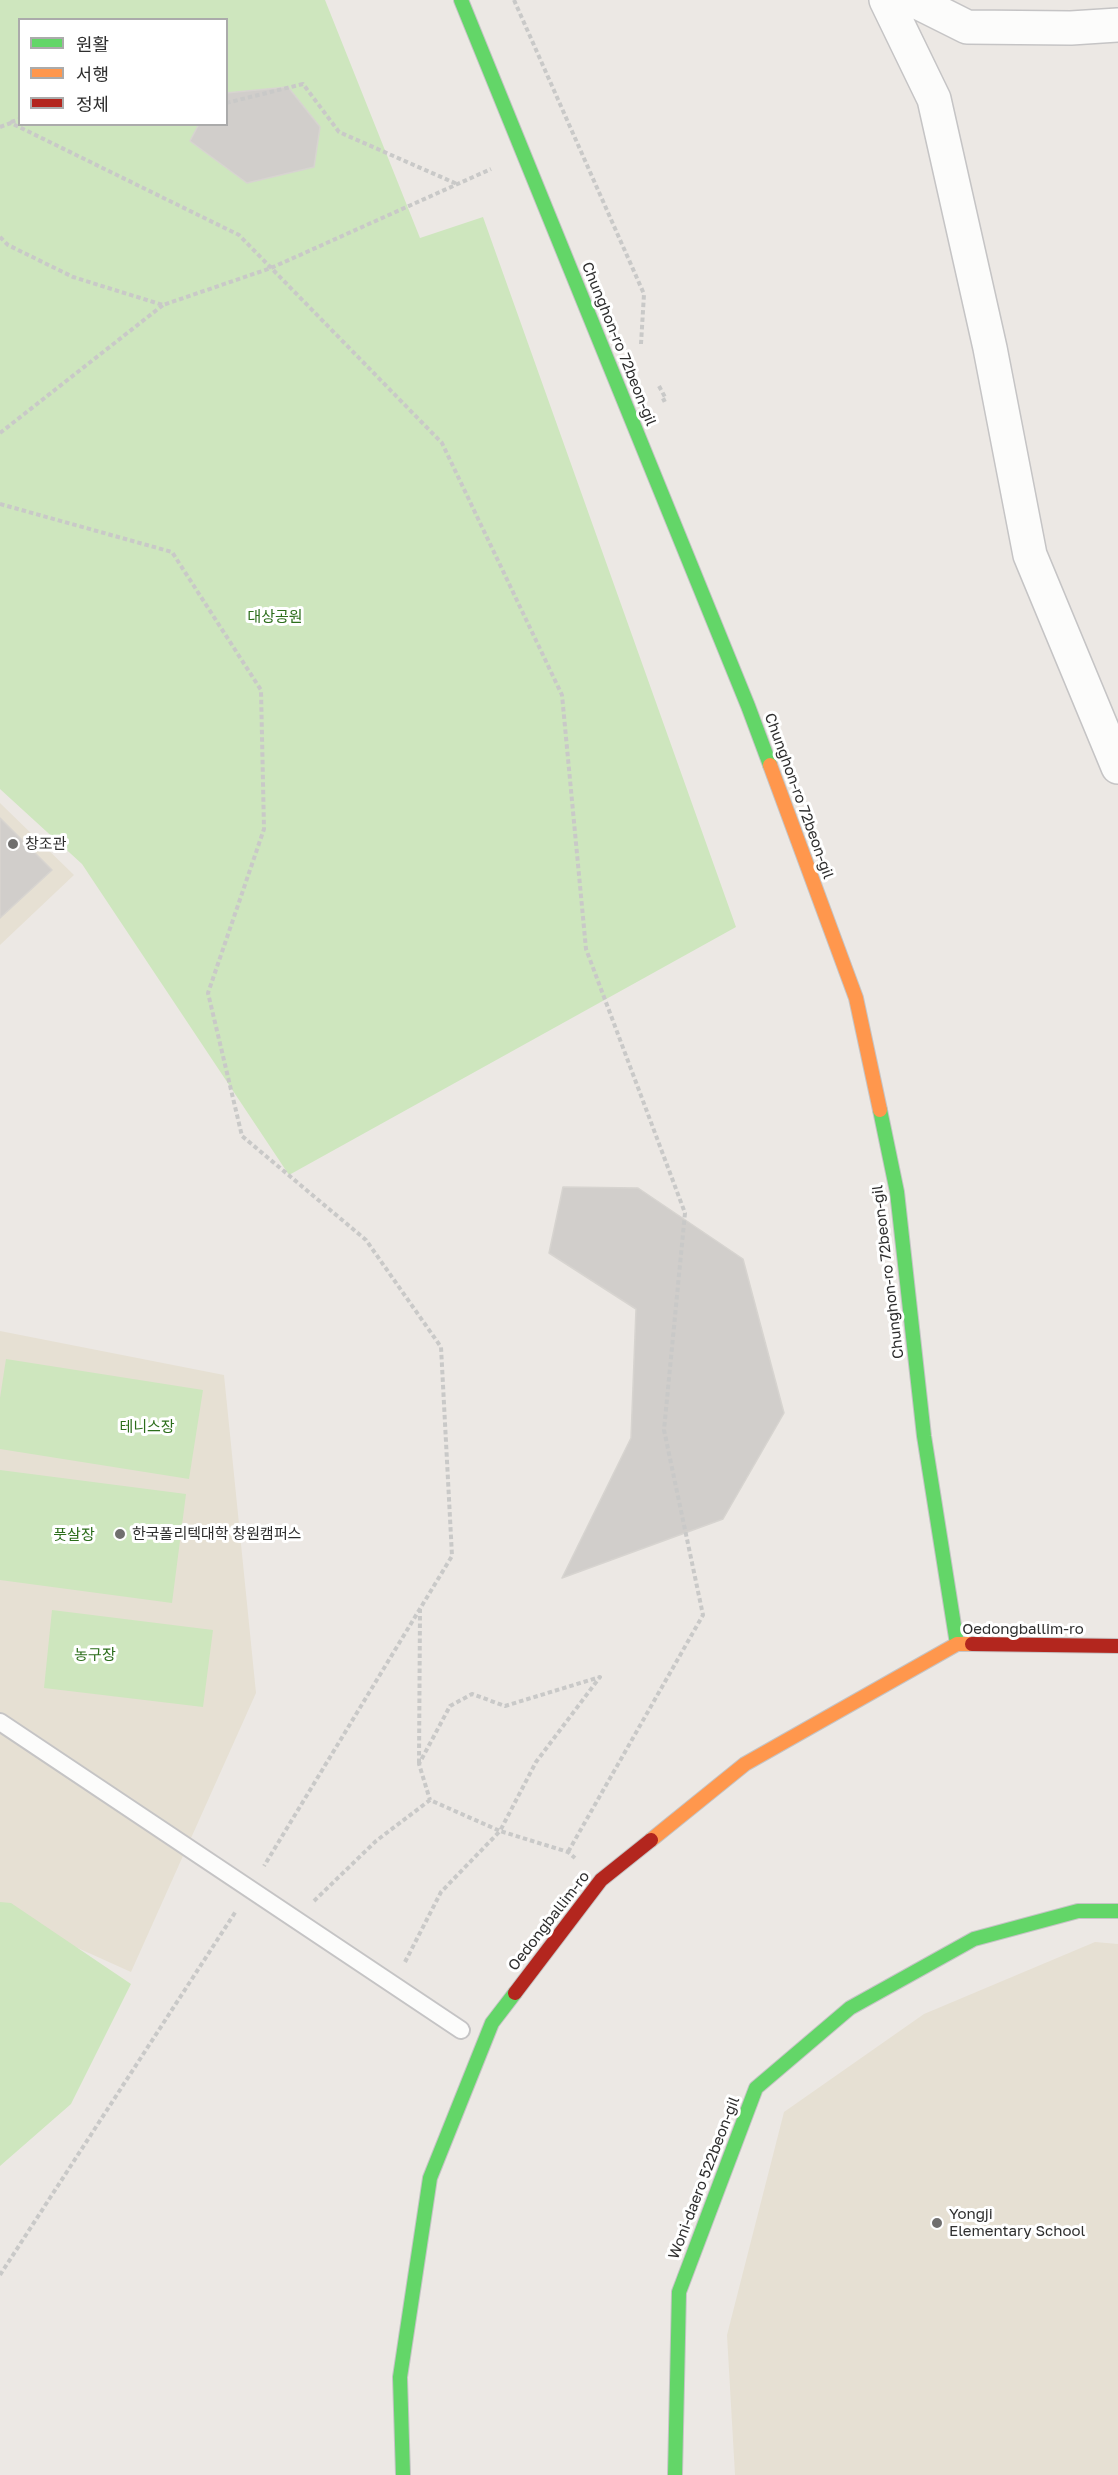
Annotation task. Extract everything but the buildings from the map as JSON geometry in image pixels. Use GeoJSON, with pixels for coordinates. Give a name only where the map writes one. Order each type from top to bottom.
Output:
{"type":"FeatureCollection","features":[{"type":"Feature","properties":{"kind":"street","name":"Chunghon-ro 72beon-gil"},"geometry":{"type":"LineString","coordinates":[[461,0],[748,706],[856,998],[897,1192],[924,1436],[957,1644]]}},
{"type":"Feature","properties":{"kind":"street"},"geometry":{"type":"LineString","coordinates":[[886,0],[934,99],[990,348],[1030,555],[1118,767]]}},
{"type":"Feature","properties":{"kind":"street"},"geometry":{"type":"LineString","coordinates":[[913,0],[967,27],[1071,28],[1118,25]]}},
{"type":"Feature","properties":{"kind":"street","name":"Oedongballim-ro"},"geometry":{"type":"LineString","coordinates":[[403,2475],[400,2377],[430,2178],[492,2023],[601,1880],[745,1764],[957,1644],[1118,1646]]}},
{"type":"Feature","properties":{"kind":"street","name":"Woni-daero 522beon-gil"},"geometry":{"type":"LineString","coordinates":[[675,2475],[679,2292],[756,2088],[850,2007],[974,1939],[1078,1911],[1118,1911]]}},
{"type":"Feature","properties":{"kind":"lane"},"geometry":{"type":"LineString","coordinates":[[0,1722],[460,2030]]}},
{"type":"Feature","properties":{"kind":"path"},"geometry":{"type":"LineString","coordinates":[[514,0],[644,294],[641,349]]}},
{"type":"Feature","properties":{"kind":"path"},"geometry":{"type":"LineString","coordinates":[[228,103],[303,84],[339,132],[458,184]]}},
{"type":"Feature","properties":{"kind":"path"},"geometry":{"type":"LineString","coordinates":[[0,127],[18,120]]}},
{"type":"Feature","properties":{"kind":"path"},"geometry":{"type":"LineString","coordinates":[[11,123],[239,235],[442,443],[562,695],[586,949],[685,1213],[664,1430],[703,1615],[568,1852],[500,1831],[430,1800],[419,1764],[420,1608]]}},
{"type":"Feature","properties":{"kind":"path"},"geometry":{"type":"LineString","coordinates":[[0,433],[163,305],[271,268],[525,154]]}},
{"type":"Feature","properties":{"kind":"path"},"geometry":{"type":"LineString","coordinates":[[0,237],[8,245],[73,277],[163,305]]}},
{"type":"Feature","properties":{"kind":"path"},"geometry":{"type":"LineString","coordinates":[[631,416],[666,399],[656,379]]}},
{"type":"Feature","properties":{"kind":"path"},"geometry":{"type":"LineString","coordinates":[[0,504],[172,552],[261,690],[264,829],[208,993],[242,1136],[366,1240],[441,1347],[452,1556],[249,1890],[0,2276]]}},
{"type":"Feature","properties":{"kind":"path"},"geometry":{"type":"LineString","coordinates":[[393,1987],[441,1892],[500,1831],[536,1762],[600,1677],[505,1706],[472,1694],[450,1706],[419,1764]]}},
{"type":"Feature","properties":{"kind":"path"},"geometry":{"type":"LineString","coordinates":[[294,1920],[376,1841],[430,1800]]}},
{"type":"Feature","properties":{"kind":"shaded area"},"geometry":{"type":"Polygon","coordinates":[[[0,803],[74,875],[0,945],[0,803]]]}},
{"type":"Feature","properties":{"kind":"shaded area","name":"한국폴리텍대학 창원캠퍼스"},"geometry":{"type":"Polygon","coordinates":[[[0,1331],[224,1375],[256,1693],[131,1972],[0,1913],[0,1331]]]}},
{"type":"Feature","properties":{"kind":"shaded area","name":"Yongji Elementary School"},"geometry":{"type":"Polygon","coordinates":[[[1095,1942],[1118,1944],[1118,2475],[735,2475],[727,2335],[784,2112],[924,2014],[1095,1942]]]}},
{"type":"Feature","properties":{"kind":"green space","name":"대상공원"},"geometry":{"type":"Polygon","coordinates":[[[0,0],[325,0],[420,238],[483,217],[736,927],[289,1175],[82,864],[0,789],[0,0]]]}},
{"type":"Feature","properties":{"kind":"green space","name":"테니스장"},"geometry":{"type":"Polygon","coordinates":[[[6,1359],[203,1390],[189,1479],[0,1449],[0,1398],[6,1359]]]}},
{"type":"Feature","properties":{"kind":"green space","name":"풋살장"},"geometry":{"type":"Polygon","coordinates":[[[0,1470],[186,1494],[172,1603],[0,1580],[0,1470]]]}},
{"type":"Feature","properties":{"kind":"green space","name":"농구장"},"geometry":{"type":"Polygon","coordinates":[[[52,1610],[213,1630],[203,1707],[44,1688],[52,1610]]]}},
{"type":"Feature","properties":{"kind":"green space"},"geometry":{"type":"Polygon","coordinates":[[[0,1902],[11,1903],[131,1984],[71,2104],[0,2166],[0,1902]]]}},
{"type":"Feature","properties":{"kind":"traffic: fast"},"geometry":{"type":"LineString","coordinates":[[461,0],[770,765]]}},
{"type":"Feature","properties":{"kind":"traffic: fast"},"geometry":{"type":"LineString","coordinates":[[880,1110],[897,1192],[924,1436],[957,1644]]}},
{"type":"Feature","properties":{"kind":"traffic: fast"},"geometry":{"type":"LineString","coordinates":[[675,2475],[679,2292],[756,2088],[850,2008],[974,1939],[1078,1911],[1118,1911]]}},
{"type":"Feature","properties":{"kind":"traffic: fast"},"geometry":{"type":"LineString","coordinates":[[403,2475],[400,2377],[430,2178],[492,2023],[515,1993]]}},
{"type":"Feature","properties":{"kind":"traffic: slow"},"geometry":{"type":"LineString","coordinates":[[770,765],[856,998],[880,1110]]}},
{"type":"Feature","properties":{"kind":"traffic: slow"},"geometry":{"type":"LineString","coordinates":[[651,1840],[745,1764],[957,1644],[972,1644]]}},
{"type":"Feature","properties":{"kind":"traffic: jam"},"geometry":{"type":"LineString","coordinates":[[972,1644],[1118,1646]]}},
{"type":"Feature","properties":{"kind":"traffic: jam"},"geometry":{"type":"LineString","coordinates":[[515,1993],[601,1880],[651,1840]]}},
{"type":"Feature","properties":{"kind":"place","name":"창조관"},"geometry":{"type":"Point","coordinates":[13,844]}},
{"type":"Feature","properties":{"kind":"place","name":"한국폴리텍대학 창원캠퍼스"},"geometry":{"type":"Point","coordinates":[120,1534]}},
{"type":"Feature","properties":{"kind":"place","name":"Yongji Elementary School"},"geometry":{"type":"Point","coordinates":[937,2223]}}]}
